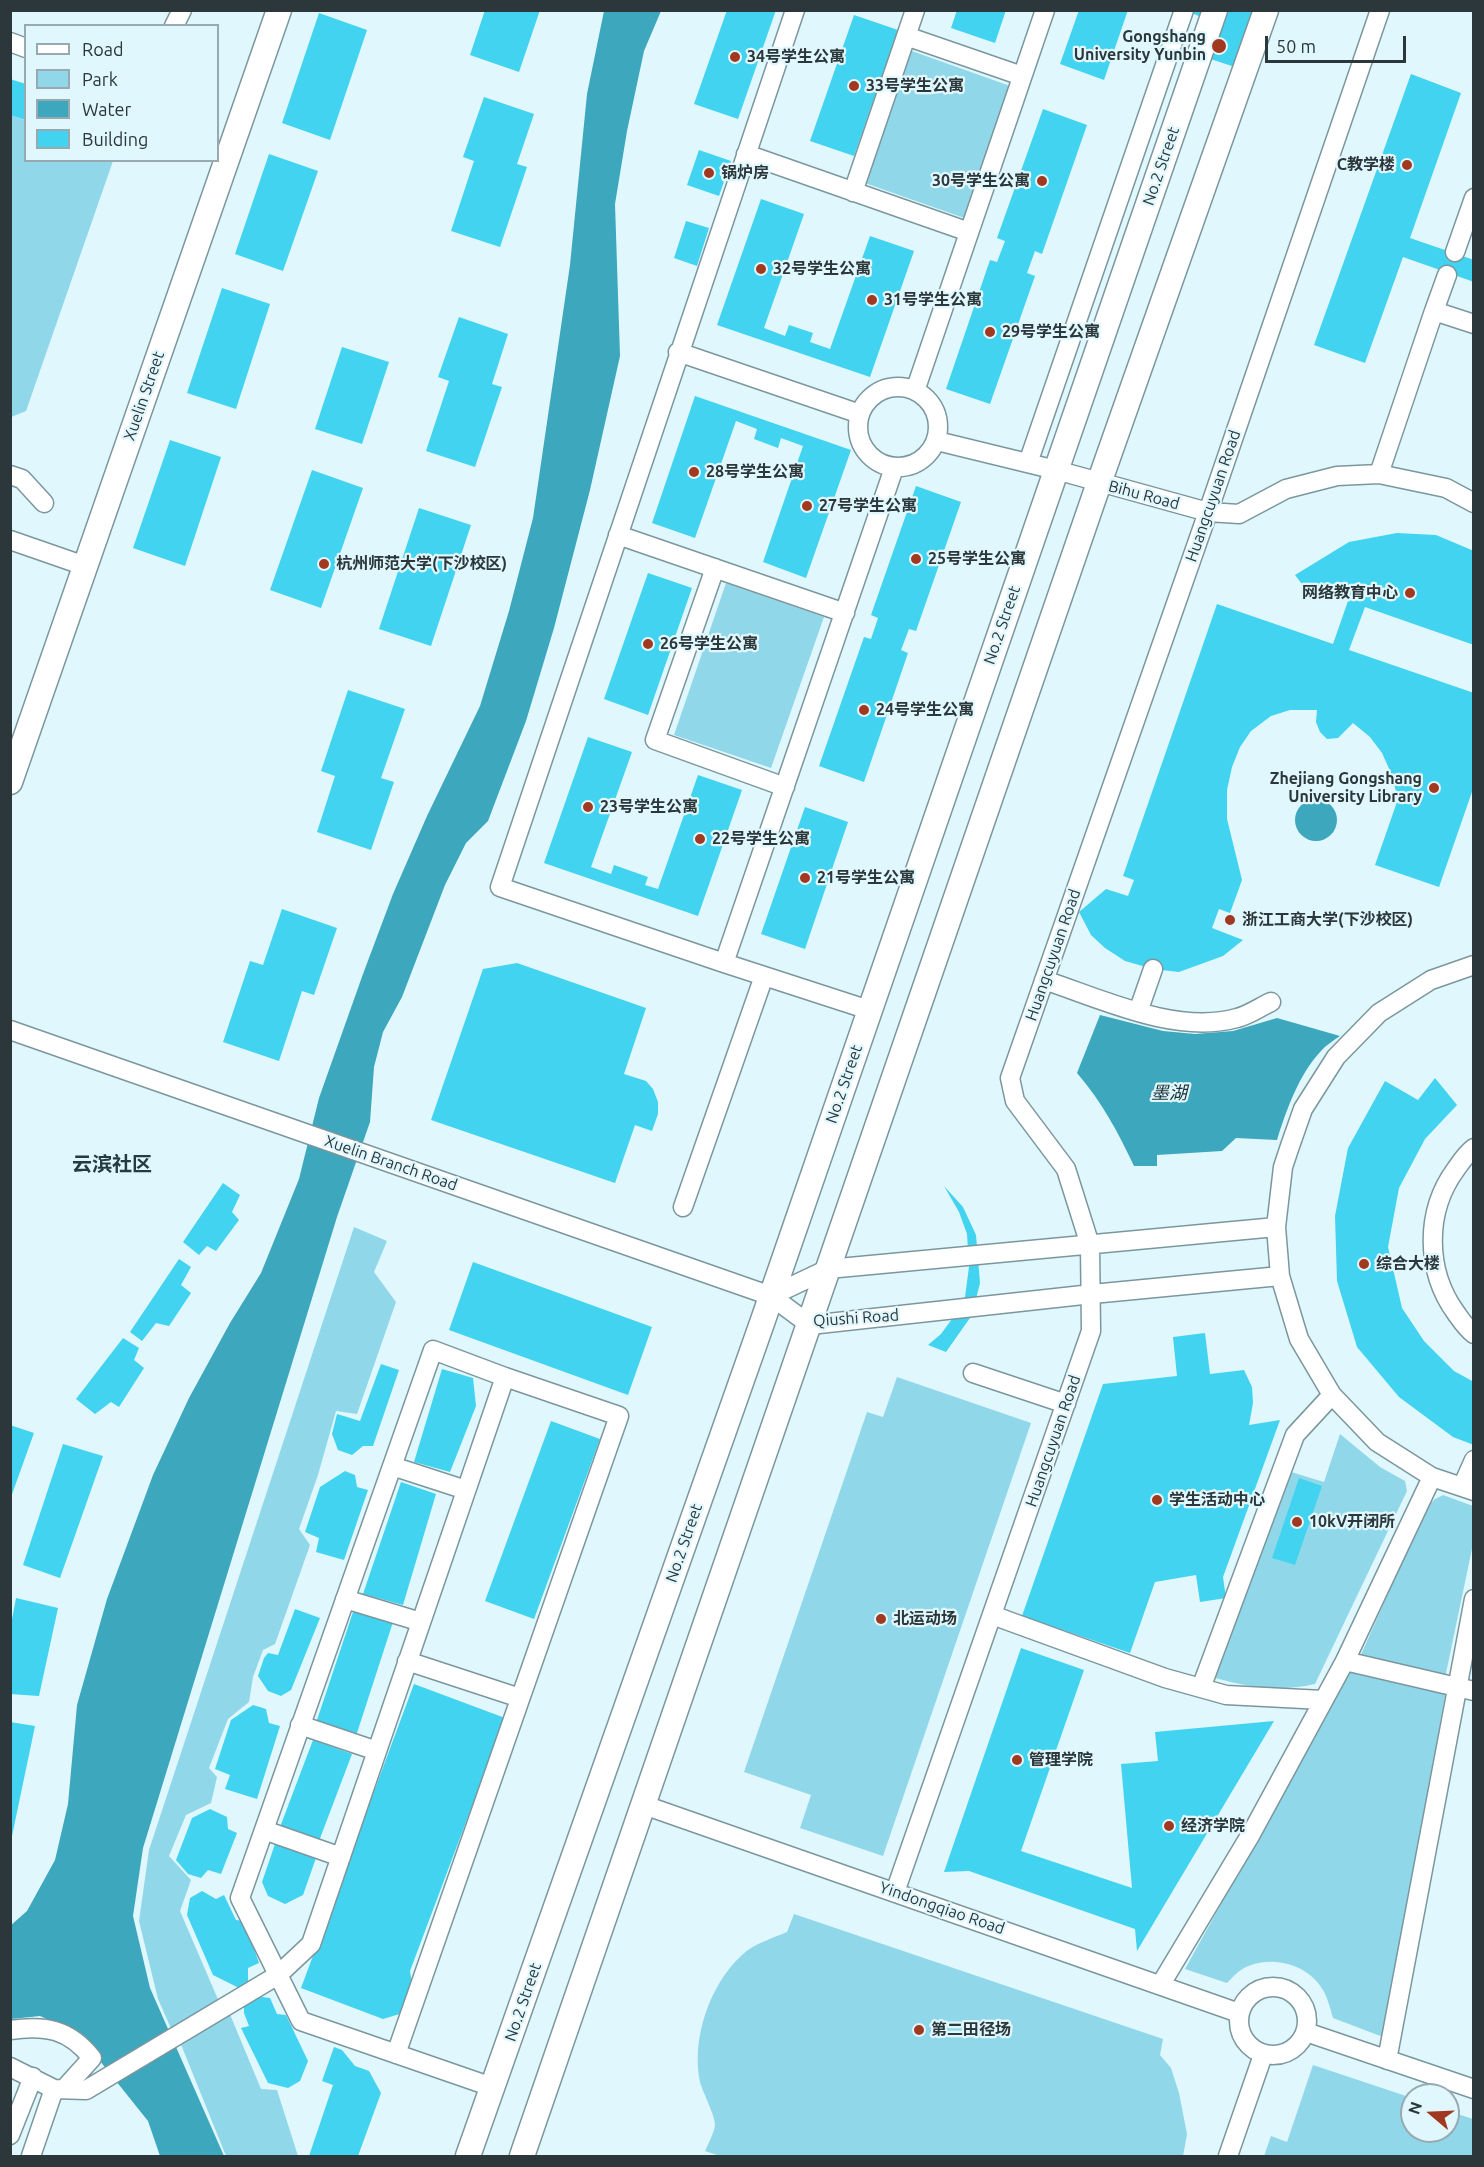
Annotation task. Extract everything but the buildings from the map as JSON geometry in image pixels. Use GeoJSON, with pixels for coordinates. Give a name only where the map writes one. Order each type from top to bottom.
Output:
{"type":"FeatureCollection","features":[{"type":"Feature","properties":{"kind":"main road","name":"Xuelin Street"},"geometry":{"type":"LineString","coordinates":[[10,782],[279,10]]}},
{"type":"Feature","properties":{"kind":"main road","name":"No.2 Street"},"geometry":{"type":"LineString","coordinates":[[468,2157],[771,1296],[1215,10]]}},
{"type":"Feature","properties":{"kind":"main road"},"geometry":{"type":"LineString","coordinates":[[522,2157],[1099,483],[1266,10]]}},
{"type":"Feature","properties":{"kind":"street"},"geometry":{"type":"LineString","coordinates":[[175,24],[182,10]]}},
{"type":"Feature","properties":{"kind":"street"},"geometry":{"type":"LineString","coordinates":[[795,10],[678,352],[500,887],[869,1010]]}},
{"type":"Feature","properties":{"kind":"street"},"geometry":{"type":"LineString","coordinates":[[853,192],[915,10]]}},
{"type":"Feature","properties":{"kind":"street"},"geometry":{"type":"LineString","coordinates":[[915,391],[1045,10]]}},
{"type":"Feature","properties":{"kind":"street"},"geometry":{"type":"LineString","coordinates":[[1028,463],[1184,10]]}},
{"type":"Feature","properties":{"kind":"street","name":"Huangcuyuan Road"},"geometry":{"type":"LineString","coordinates":[[895,1892],[1091,1330],[1090,1245],[1066,1169],[1015,1101],[1010,1078],[1208,512],[1380,10]]}},
{"type":"Feature","properties":{"kind":"street"},"geometry":{"type":"LineString","coordinates":[[906,36],[1022,76]]}},
{"type":"Feature","properties":{"kind":"street"},"geometry":{"type":"LineString","coordinates":[[746,154],[969,232]]}},
{"type":"Feature","properties":{"kind":"street"},"geometry":{"type":"LineString","coordinates":[[1455,252],[1473,198]]}},
{"type":"Feature","properties":{"kind":"street"},"geometry":{"type":"LineString","coordinates":[[1378,474],[1447,275]]}},
{"type":"Feature","properties":{"kind":"street"},"geometry":{"type":"LineString","coordinates":[[1434,311],[1473,324]]}},
{"type":"Feature","properties":{"kind":"street"},"geometry":{"type":"LineString","coordinates":[[678,352],[860,414]]}},
{"type":"Feature","properties":{"kind":"street"},"geometry":{"type":"LineString","coordinates":[[895,387],[915,391],[930,402],[937,414],[939,428],[937,441],[930,453],[920,462],[907,467],[894,468],[881,464],[870,457],[862,446],[858,434],[860,414],[871,397],[882,390],[895,387]]}},
{"type":"Feature","properties":{"kind":"street","name":"Bihu Road"},"geometry":{"type":"LineString","coordinates":[[937,441],[1056,470],[1208,512],[1239,514],[1286,489],[1337,476],[1378,474],[1446,488],[1473,503]]}},
{"type":"Feature","properties":{"kind":"street"},"geometry":{"type":"LineString","coordinates":[[724,963],[894,468]]}},
{"type":"Feature","properties":{"kind":"street"},"geometry":{"type":"LineString","coordinates":[[10,475],[22,479],[44,504]]}},
{"type":"Feature","properties":{"kind":"street"},"geometry":{"type":"LineString","coordinates":[[618,535],[844,613]]}},
{"type":"Feature","properties":{"kind":"street"},"geometry":{"type":"LineString","coordinates":[[10,540],[85,566]]}},
{"type":"Feature","properties":{"kind":"street"},"geometry":{"type":"LineString","coordinates":[[715,568],[655,741],[784,787]]}},
{"type":"Feature","properties":{"kind":"street"},"geometry":{"type":"LineString","coordinates":[[1473,965],[1431,980],[1379,1013],[1336,1057],[1303,1109],[1283,1167],[1276,1227],[1280,1276],[1299,1339],[1332,1395],[1377,1442],[1432,1477],[1468,1489],[1473,1460]]}},
{"type":"Feature","properties":{"kind":"street"},"geometry":{"type":"LineString","coordinates":[[1138,1012],[1153,969]]}},
{"type":"Feature","properties":{"kind":"street"},"geometry":{"type":"LineString","coordinates":[[683,1207],[764,976]]}},
{"type":"Feature","properties":{"kind":"street"},"geometry":{"type":"LineString","coordinates":[[1044,980],[1138,1012],[1178,1021],[1207,1022],[1238,1018],[1271,1002]]}},
{"type":"Feature","properties":{"kind":"street","name":"Xuelin Branch Road"},"geometry":{"type":"LineString","coordinates":[[10,1030],[771,1296]]}},
{"type":"Feature","properties":{"kind":"street"},"geometry":{"type":"LineString","coordinates":[[1473,1148],[1445,1184],[1433,1221],[1433,1260],[1445,1298],[1473,1334]]}},
{"type":"Feature","properties":{"kind":"street"},"geometry":{"type":"LineString","coordinates":[[771,1296],[828,1269],[1276,1227]]}},
{"type":"Feature","properties":{"kind":"street","name":"Qiushi Road"},"geometry":{"type":"LineString","coordinates":[[771,1296],[810,1325],[1280,1276]]}},
{"type":"Feature","properties":{"kind":"street"},"geometry":{"type":"LineString","coordinates":[[396,2054],[619,1416],[433,1350],[240,1898],[301,2021],[396,2054],[492,2087]]}},
{"type":"Feature","properties":{"kind":"street"},"geometry":{"type":"LineString","coordinates":[[973,1373],[1066,1404]]}},
{"type":"Feature","properties":{"kind":"street"},"geometry":{"type":"LineString","coordinates":[[12,2065],[59,2089],[86,2090],[278,1975],[311,1944],[505,1377]]}},
{"type":"Feature","properties":{"kind":"street"},"geometry":{"type":"LineString","coordinates":[[1201,1688],[1295,1435],[1332,1395]]}},
{"type":"Feature","properties":{"kind":"street"},"geometry":{"type":"LineString","coordinates":[[392,1466],[466,1490]]}},
{"type":"Feature","properties":{"kind":"street"},"geometry":{"type":"LineString","coordinates":[[1161,1984],[1251,1834],[1345,1661],[1432,1477]]}},
{"type":"Feature","properties":{"kind":"street"},"geometry":{"type":"LineString","coordinates":[[345,1599],[421,1622]]}},
{"type":"Feature","properties":{"kind":"street"},"geometry":{"type":"LineString","coordinates":[[1387,2060],[1473,1599]]}},
{"type":"Feature","properties":{"kind":"street"},"geometry":{"type":"LineString","coordinates":[[992,1615],[1165,1678],[1226,1695],[1323,1700]]}},
{"type":"Feature","properties":{"kind":"street"},"geometry":{"type":"LineString","coordinates":[[407,1661],[520,1698]]}},
{"type":"Feature","properties":{"kind":"street"},"geometry":{"type":"LineString","coordinates":[[1345,1661],[1473,1691]]}},
{"type":"Feature","properties":{"kind":"street"},"geometry":{"type":"LineString","coordinates":[[300,1725],[377,1751]]}},
{"type":"Feature","properties":{"kind":"street","name":"Yindongqiao Road"},"geometry":{"type":"LineString","coordinates":[[644,1804],[1239,2013]]}},
{"type":"Feature","properties":{"kind":"street"},"geometry":{"type":"LineString","coordinates":[[264,1830],[340,1857]]}},
{"type":"Feature","properties":{"kind":"street"},"geometry":{"type":"LineString","coordinates":[[1277,1987],[1288,1990],[1305,2008],[1306,2032],[1299,2044],[1289,2052],[1276,2056],[1263,2055],[1251,2049],[1243,2039],[1239,2026],[1239,2013],[1244,2001],[1253,1993],[1264,1988],[1277,1987]]}},
{"type":"Feature","properties":{"kind":"street"},"geometry":{"type":"LineString","coordinates":[[10,2030],[31,2027],[61,2031],[81,2045],[92,2058],[69,2086],[59,2089]]}},
{"type":"Feature","properties":{"kind":"street"},"geometry":{"type":"LineString","coordinates":[[1306,2032],[1473,2089]]}},
{"type":"Feature","properties":{"kind":"street"},"geometry":{"type":"LineString","coordinates":[[1228,2157],[1263,2055]]}},
{"type":"Feature","properties":{"kind":"street"},"geometry":{"type":"LineString","coordinates":[[10,2135],[33,2077]]}},
{"type":"Feature","properties":{"kind":"street"},"geometry":{"type":"LineString","coordinates":[[31,2157],[59,2089]]}},
{"type":"Feature","properties":{"kind":"green space"},"geometry":{"type":"Polygon","coordinates":[[[909,50],[1013,87],[967,219],[862,182],[909,50]]]}},
{"type":"Feature","properties":{"kind":"green space"},"geometry":{"type":"Polygon","coordinates":[[[11,115],[24,120],[24,162],[113,162],[26,411],[11,417],[11,115]]]}},
{"type":"Feature","properties":{"kind":"green space"},"geometry":{"type":"Polygon","coordinates":[[[726,583],[824,617],[771,768],[674,735],[726,583]]]}},
{"type":"Feature","properties":{"kind":"green space"},"geometry":{"type":"Polygon","coordinates":[[[354,1227],[387,1241],[374,1272],[396,1302],[357,1414],[336,1411],[318,1475],[299,1529],[310,1545],[275,1644],[263,1650],[253,1677],[249,1702],[228,1719],[209,1768],[217,1777],[211,1803],[186,1815],[169,1856],[191,1880],[180,1911],[220,2004],[173,2033],[158,1999],[139,1921],[149,1850],[354,1227]]]}},
{"type":"Feature","properties":{"kind":"green space","name":"北运动场"},"geometry":{"type":"Polygon","coordinates":[[[897,1377],[1031,1423],[883,1856],[800,1828],[811,1795],[744,1772],[867,1412],[883,1417],[897,1377]]]}},
{"type":"Feature","properties":{"kind":"green space"},"geometry":{"type":"Polygon","coordinates":[[[1340,1434],[1380,1467],[1405,1481],[1407,1491],[1315,1684],[1277,1688],[1239,1684],[1215,1678],[1291,1472],[1324,1482],[1340,1434]]]}},
{"type":"Feature","properties":{"kind":"green space"},"geometry":{"type":"Polygon","coordinates":[[[1443,1495],[1473,1506],[1473,1544],[1445,1678],[1359,1659],[1426,1508],[1443,1495]]]}},
{"type":"Feature","properties":{"kind":"green space"},"geometry":{"type":"Polygon","coordinates":[[[1351,1670],[1446,1691],[1383,2037],[1333,2018],[1321,1987],[1314,1978],[1295,1966],[1261,1962],[1241,1970],[1227,1983],[1185,1969],[1351,1670]]]}},
{"type":"Feature","properties":{"kind":"green space","name":"第二田径场"},"geometry":{"type":"Polygon","coordinates":[[[794,1914],[1163,2039],[1160,2055],[1171,2068],[1179,2093],[1187,2134],[1183,2156],[720,2156],[705,2151],[715,2125],[700,2082],[698,2048],[712,1997],[731,1967],[742,1955],[752,1947],[787,1932],[794,1914]]]}},
{"type":"Feature","properties":{"kind":"green space"},"geometry":{"type":"Polygon","coordinates":[[[229,2012],[261,2089],[277,2090],[298,2156],[226,2156],[180,2042],[229,2012]]]}},
{"type":"Feature","properties":{"kind":"green space"},"geometry":{"type":"Polygon","coordinates":[[[1313,2065],[1400,2094],[1400,2143],[1460,2143],[1460,2115],[1473,2119],[1473,2156],[1264,2156],[1271,2136],[1287,2142],[1313,2065]]]}},
{"type":"Feature","properties":{"kind":"water"},"geometry":{"type":"Polygon","coordinates":[[[604,11],[661,11],[644,51],[627,131],[615,204],[620,356],[590,490],[554,628],[526,721],[488,821],[466,843],[445,885],[402,997],[383,1032],[374,1067],[370,1122],[337,1217],[143,1848],[133,1916],[150,1988],[224,2156],[160,2156],[148,2121],[96,2056],[85,2036],[40,2016],[11,2019],[10,1926],[27,1911],[55,1860],[68,1804],[77,1705],[107,1599],[153,1475],[189,1398],[230,1323],[261,1273],[299,1179],[319,1098],[393,894],[427,816],[480,706],[509,611],[533,518],[570,265],[587,94],[604,11]]]}},
{"type":"Feature","properties":{"kind":"water"},"geometry":{"type":"Polygon","coordinates":[[[1316,799],[1331,805],[1337,820],[1331,835],[1316,841],[1301,835],[1295,820],[1301,805],[1316,799]]]}},
{"type":"Feature","properties":{"kind":"water","name":"墨湖"},"geometry":{"type":"Polygon","coordinates":[[[1100,1015],[1163,1031],[1195,1034],[1233,1031],[1277,1018],[1340,1036],[1323,1049],[1306,1071],[1289,1105],[1277,1140],[1236,1138],[1222,1151],[1157,1155],[1157,1166],[1134,1166],[1109,1118],[1077,1073],[1100,1015]]]}},
{"type":"Feature","properties":{"kind":"place","name":"Gongshang University Yunbin"},"geometry":{"type":"Point","coordinates":[1219,46]}},
{"type":"Feature","properties":{"kind":"place","name":"34号学生公寓"},"geometry":{"type":"Point","coordinates":[735,57]}},
{"type":"Feature","properties":{"kind":"place","name":"33号学生公寓"},"geometry":{"type":"Point","coordinates":[854,86]}},
{"type":"Feature","properties":{"kind":"place","name":"C教学楼"},"geometry":{"type":"Point","coordinates":[1407,165]}},
{"type":"Feature","properties":{"kind":"place","name":"锅炉房"},"geometry":{"type":"Point","coordinates":[709,173]}},
{"type":"Feature","properties":{"kind":"place","name":"30号学生公寓"},"geometry":{"type":"Point","coordinates":[1042,181]}},
{"type":"Feature","properties":{"kind":"place","name":"32号学生公寓"},"geometry":{"type":"Point","coordinates":[761,269]}},
{"type":"Feature","properties":{"kind":"place","name":"31号学生公寓"},"geometry":{"type":"Point","coordinates":[872,300]}},
{"type":"Feature","properties":{"kind":"place","name":"29号学生公寓"},"geometry":{"type":"Point","coordinates":[990,332]}},
{"type":"Feature","properties":{"kind":"place","name":"28号学生公寓"},"geometry":{"type":"Point","coordinates":[694,472]}},
{"type":"Feature","properties":{"kind":"place","name":"27号学生公寓"},"geometry":{"type":"Point","coordinates":[807,506]}},
{"type":"Feature","properties":{"kind":"place","name":"25号学生公寓"},"geometry":{"type":"Point","coordinates":[916,559]}},
{"type":"Feature","properties":{"kind":"place","name":"杭州师范大学(下沙校区)"},"geometry":{"type":"Point","coordinates":[324,564]}},
{"type":"Feature","properties":{"kind":"place","name":"网络教育中心"},"geometry":{"type":"Point","coordinates":[1410,593]}},
{"type":"Feature","properties":{"kind":"place","name":"26号学生公寓"},"geometry":{"type":"Point","coordinates":[648,644]}},
{"type":"Feature","properties":{"kind":"place","name":"24号学生公寓"},"geometry":{"type":"Point","coordinates":[864,710]}},
{"type":"Feature","properties":{"kind":"place","name":"Zhejiang Gongshang University Library"},"geometry":{"type":"Point","coordinates":[1434,788]}},
{"type":"Feature","properties":{"kind":"place","name":"23号学生公寓"},"geometry":{"type":"Point","coordinates":[588,807]}},
{"type":"Feature","properties":{"kind":"place","name":"22号学生公寓"},"geometry":{"type":"Point","coordinates":[700,839]}},
{"type":"Feature","properties":{"kind":"place","name":"21号学生公寓"},"geometry":{"type":"Point","coordinates":[805,878]}},
{"type":"Feature","properties":{"kind":"place","name":"浙江工商大学(下沙校区)"},"geometry":{"type":"Point","coordinates":[1230,920]}},
{"type":"Feature","properties":{"kind":"place","name":"综合大楼"},"geometry":{"type":"Point","coordinates":[1364,1264]}},
{"type":"Feature","properties":{"kind":"place","name":"学生活动中心"},"geometry":{"type":"Point","coordinates":[1157,1500]}},
{"type":"Feature","properties":{"kind":"place","name":"10kV开闭所"},"geometry":{"type":"Point","coordinates":[1297,1522]}},
{"type":"Feature","properties":{"kind":"place","name":"北运动场"},"geometry":{"type":"Point","coordinates":[881,1619]}},
{"type":"Feature","properties":{"kind":"place","name":"管理学院"},"geometry":{"type":"Point","coordinates":[1017,1760]}},
{"type":"Feature","properties":{"kind":"place","name":"经济学院"},"geometry":{"type":"Point","coordinates":[1169,1826]}},
{"type":"Feature","properties":{"kind":"place","name":"第二田径场"},"geometry":{"type":"Point","coordinates":[919,2030]}},
{"type":"Feature","properties":{"kind":"district","name":"云滨社区"},"geometry":{"type":"Point","coordinates":[112,1164]}}]}
